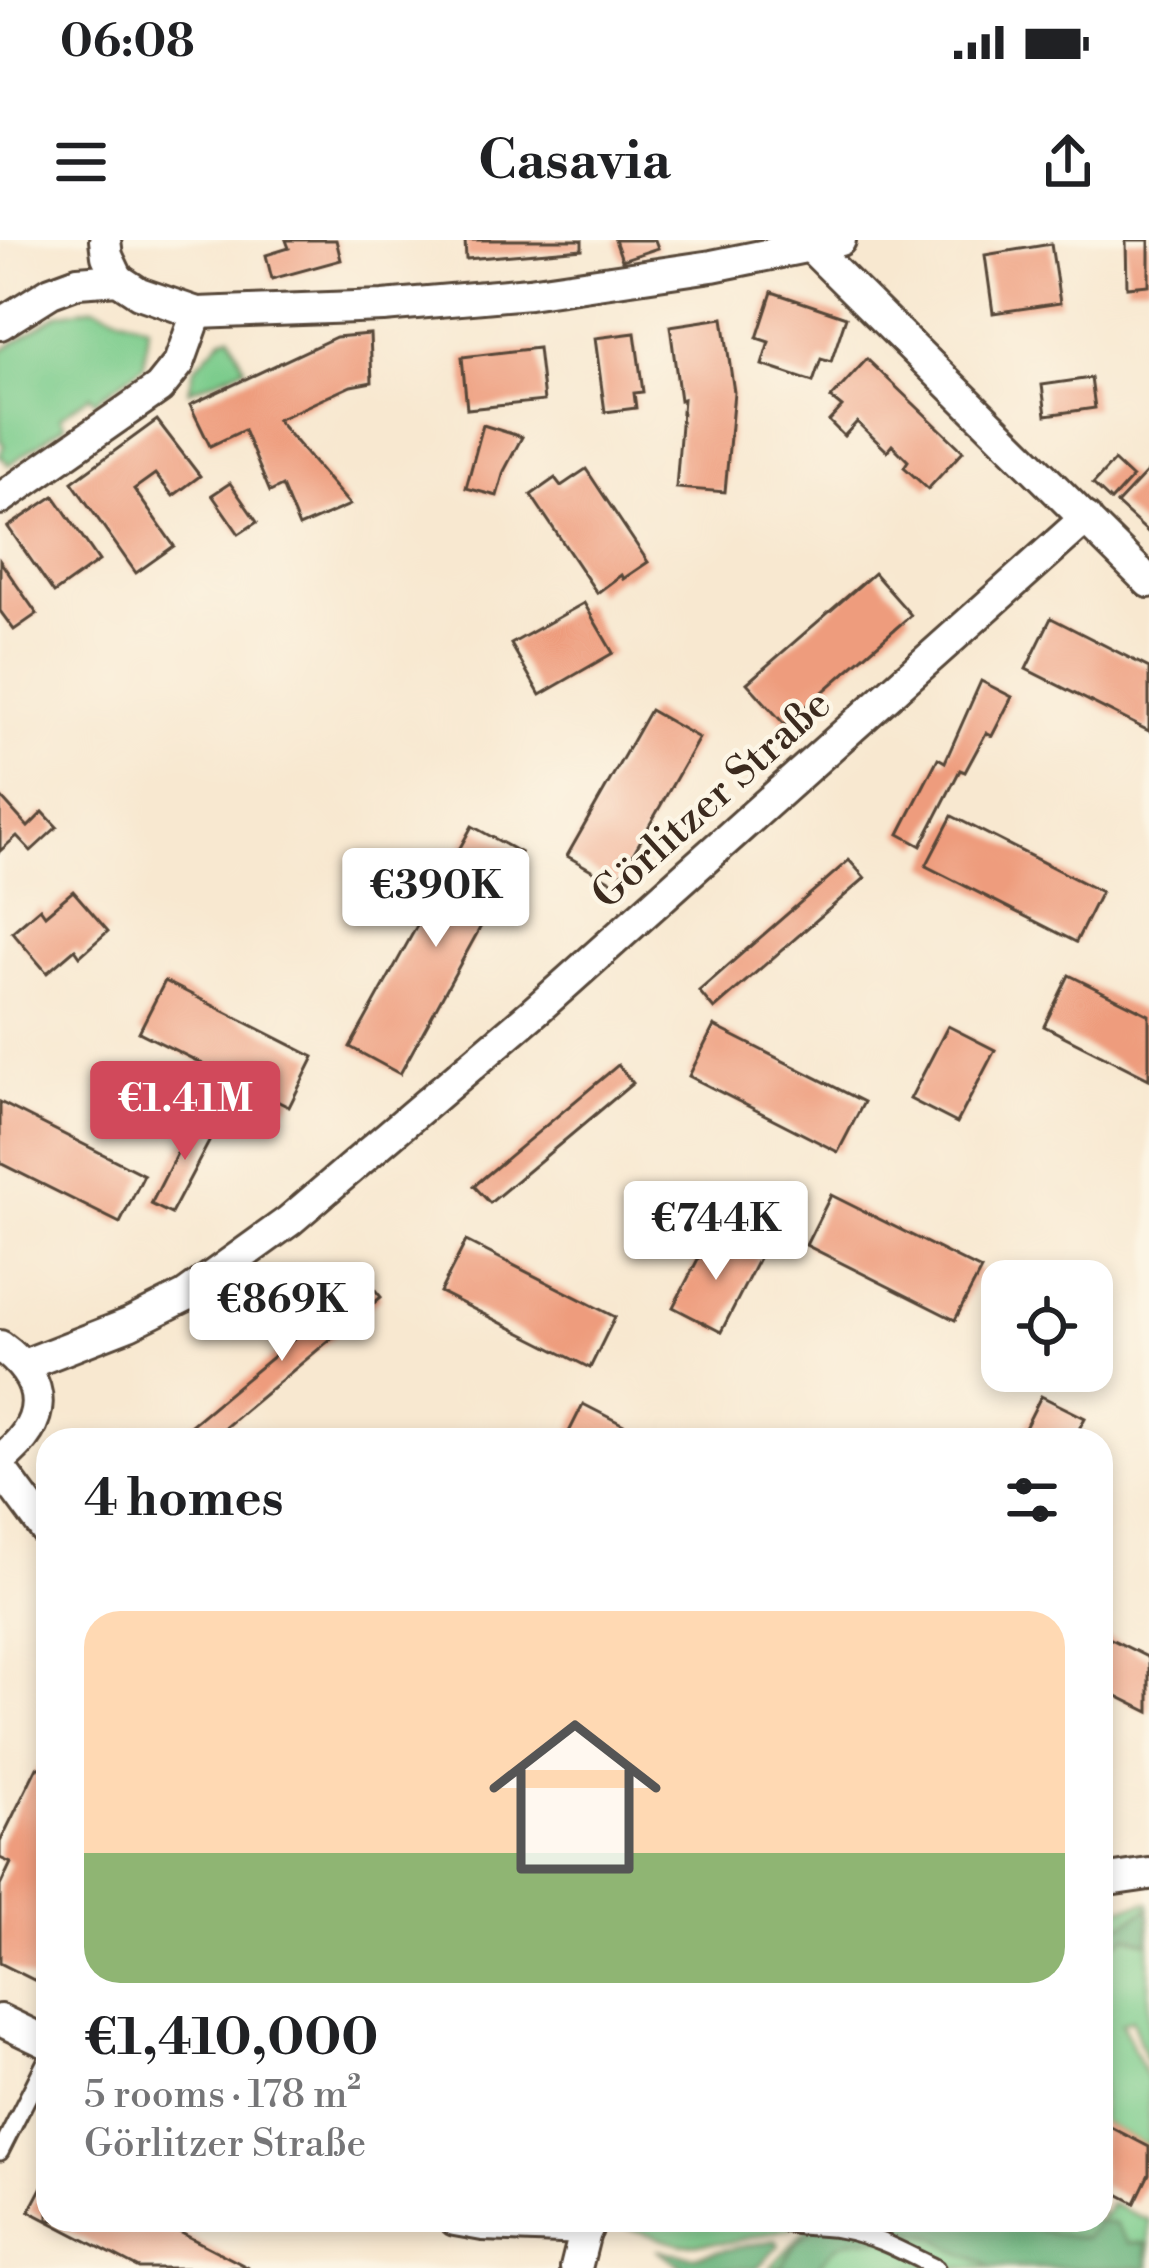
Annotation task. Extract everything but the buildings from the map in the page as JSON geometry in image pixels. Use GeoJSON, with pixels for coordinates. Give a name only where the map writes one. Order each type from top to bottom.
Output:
{"type":"FeatureCollection","features":[{"type":"Feature","properties":{"kind":"street"},"geometry":{"type":"LineString","coordinates":[[105,240],[118,278],[139,293],[197,313],[383,306],[508,295],[705,253],[826,244],[1149,582]]}},
{"type":"Feature","properties":{"kind":"street"},"geometry":{"type":"LineString","coordinates":[[0,324],[51,292],[78,282],[118,278]]}},
{"type":"Feature","properties":{"kind":"street"},"geometry":{"type":"LineString","coordinates":[[0,499],[159,388],[179,363],[197,313]]}},
{"type":"Feature","properties":{"kind":"street","name":"Görlitzer Straße"},"geometry":{"type":"LineString","coordinates":[[12,1356],[129,1324],[185,1296],[289,1221],[536,1011],[1086,518]]}},
{"type":"Feature","properties":{"kind":"street"},"geometry":{"type":"LineString","coordinates":[[12,1356],[36,1390],[38,1411],[20,1445],[0,1464],[36,1516]]}},
{"type":"Feature","properties":{"kind":"street"},"geometry":{"type":"LineString","coordinates":[[1113,1879],[1149,1874]]}},
{"type":"Feature","properties":{"kind":"street"},"geometry":{"type":"LineString","coordinates":[[0,2020],[36,2037]]}},
{"type":"Feature","properties":{"kind":"street"},"geometry":{"type":"LineString","coordinates":[[576,2268],[585,2232]]}},
{"type":"Feature","properties":{"kind":"lane"},"geometry":{"type":"LineString","coordinates":[[0,2152],[36,2081]]}},
{"type":"Feature","properties":{"kind":"lane"},"geometry":{"type":"LineString","coordinates":[[848,2232],[880,2240],[936,2268]]}},
{"type":"Feature","properties":{"kind":"green space"},"geometry":{"type":"Polygon","coordinates":[[[94,307],[148,326],[144,365],[95,401],[90,395],[60,417],[65,425],[9,465],[0,455],[4,445],[0,440],[0,352],[58,314],[94,307]]]}},
{"type":"Feature","properties":{"kind":"green space"},"geometry":{"type":"Polygon","coordinates":[[[230,335],[245,367],[189,391],[194,369],[230,335]]]}},
{"type":"Feature","properties":{"kind":"green space"},"geometry":{"type":"Polygon","coordinates":[[[1149,1902],[1149,2068],[1132,2019],[1122,2023],[1149,2083],[1149,2147],[1113,2128],[1113,1910],[1149,1902]]]}},
{"type":"Feature","properties":{"kind":"green space"},"geometry":{"type":"Polygon","coordinates":[[[1149,1908],[1149,1943],[1127,1936],[1113,1943],[1113,1921],[1124,1924],[1149,1908]]]}},
{"type":"Feature","properties":{"kind":"green space"},"geometry":{"type":"Polygon","coordinates":[[[1113,2205],[1149,2220],[1149,2268],[770,2268],[803,2232],[1113,2232],[1113,2205]]]}},
{"type":"Feature","properties":{"kind":"green space"},"geometry":{"type":"Polygon","coordinates":[[[1113,2224],[1128,2243],[1146,2243],[1149,2268],[991,2268],[935,2237],[916,2234],[847,2242],[828,2253],[817,2268],[779,2268],[809,2232],[1048,2232],[1085,2237],[1090,2232],[1113,2232],[1113,2224]]]}},
{"type":"Feature","properties":{"kind":"green space"},"geometry":{"type":"Polygon","coordinates":[[[641,2232],[773,2232],[733,2242],[681,2244],[641,2232]]]}},
{"type":"Feature","properties":{"kind":"green space"},"geometry":{"type":"Polygon","coordinates":[[[776,2240],[779,2245],[757,2268],[684,2268],[656,2250],[693,2256],[776,2240]]]}}]}
